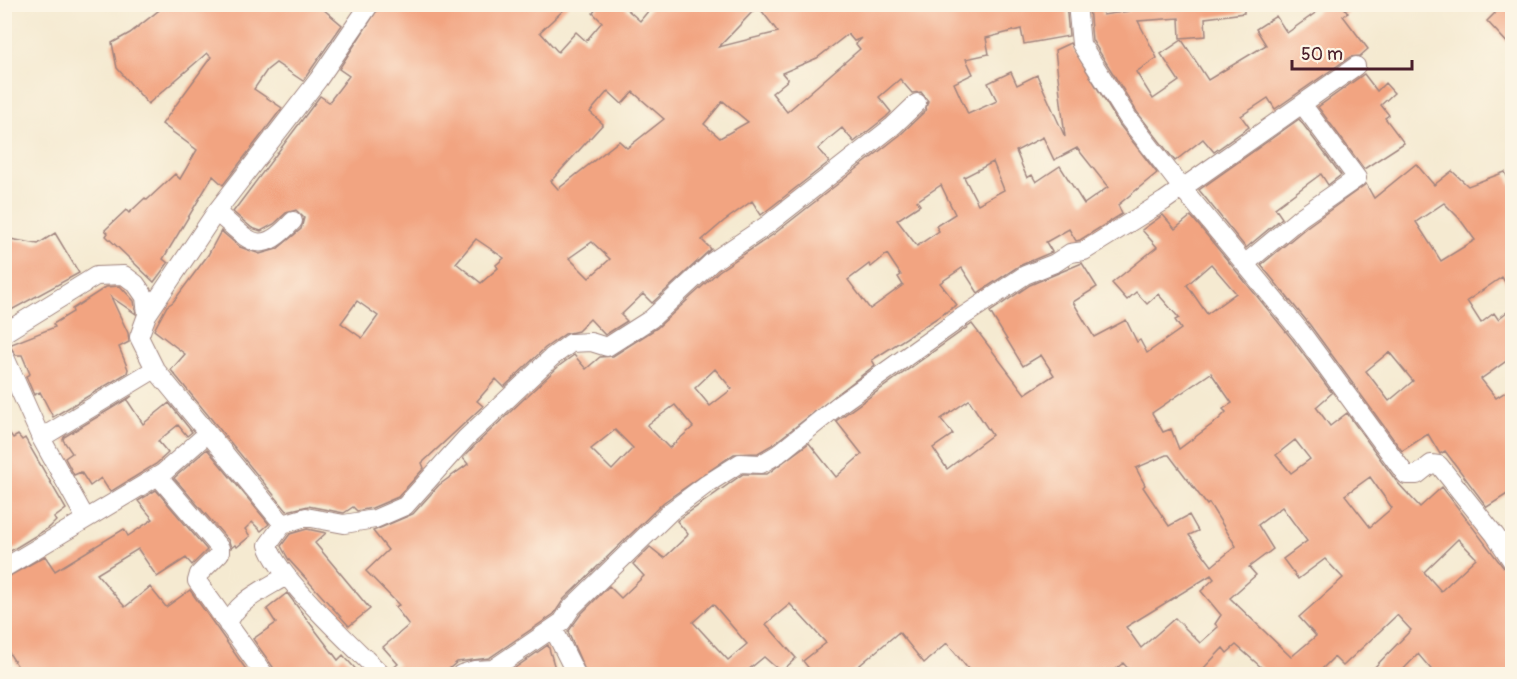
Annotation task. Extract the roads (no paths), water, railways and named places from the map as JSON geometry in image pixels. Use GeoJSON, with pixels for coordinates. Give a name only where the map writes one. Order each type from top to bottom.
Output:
{"type":"FeatureCollection","features":[{"type":"Feature","properties":{"kind":"street"},"geometry":{"type":"LineString","coordinates":[[283,524],[155,369],[140,337],[147,315],[216,212],[318,80],[370,4]]}},
{"type":"Feature","properties":{"kind":"street"},"geometry":{"type":"LineString","coordinates":[[1077,4],[1081,44],[1128,118],[1182,188],[1246,263],[1406,475],[1417,475],[1431,464],[1439,465],[1495,535],[1512,561]]}},
{"type":"Feature","properties":{"kind":"street"},"geometry":{"type":"LineString","coordinates":[[461,675],[474,670],[493,669],[553,628],[671,511],[707,484],[740,463],[761,464],[778,454],[840,404],[1025,275],[1055,263],[1070,253],[1084,250],[1182,188],[1356,66]]}},
{"type":"Feature","properties":{"kind":"street"},"geometry":{"type":"LineString","coordinates":[[381,675],[286,576],[271,556],[268,545],[283,524],[306,517],[344,524],[375,519],[405,506],[466,438],[552,357],[571,343],[591,342],[607,347],[651,319],[712,262],[767,225],[893,126],[917,103]]}},
{"type":"Feature","properties":{"kind":"street"},"geometry":{"type":"LineString","coordinates":[[1246,263],[1301,217],[1357,178],[1302,104]]}},
{"type":"Feature","properties":{"kind":"street"},"geometry":{"type":"LineString","coordinates":[[216,212],[255,243],[266,244],[278,238],[293,221]]}},
{"type":"Feature","properties":{"kind":"street"},"geometry":{"type":"LineString","coordinates":[[4,333],[96,276],[124,274],[136,284],[145,297],[147,315]]}},
{"type":"Feature","properties":{"kind":"street"},"geometry":{"type":"LineString","coordinates":[[4,355],[41,438],[86,519]]}},
{"type":"Feature","properties":{"kind":"street"},"geometry":{"type":"LineString","coordinates":[[41,438],[155,369]]}},
{"type":"Feature","properties":{"kind":"street"},"geometry":{"type":"LineString","coordinates":[[4,567],[158,476],[208,433]]}},
{"type":"Feature","properties":{"kind":"street"},"geometry":{"type":"LineString","coordinates":[[158,476],[220,548],[220,553],[200,574],[197,581],[264,675]]}},
{"type":"Feature","properties":{"kind":"street"},"geometry":{"type":"LineString","coordinates":[[228,625],[237,608],[286,576]]}},
{"type":"Feature","properties":{"kind":"street"},"geometry":{"type":"LineString","coordinates":[[553,628],[576,675]]}}]}
